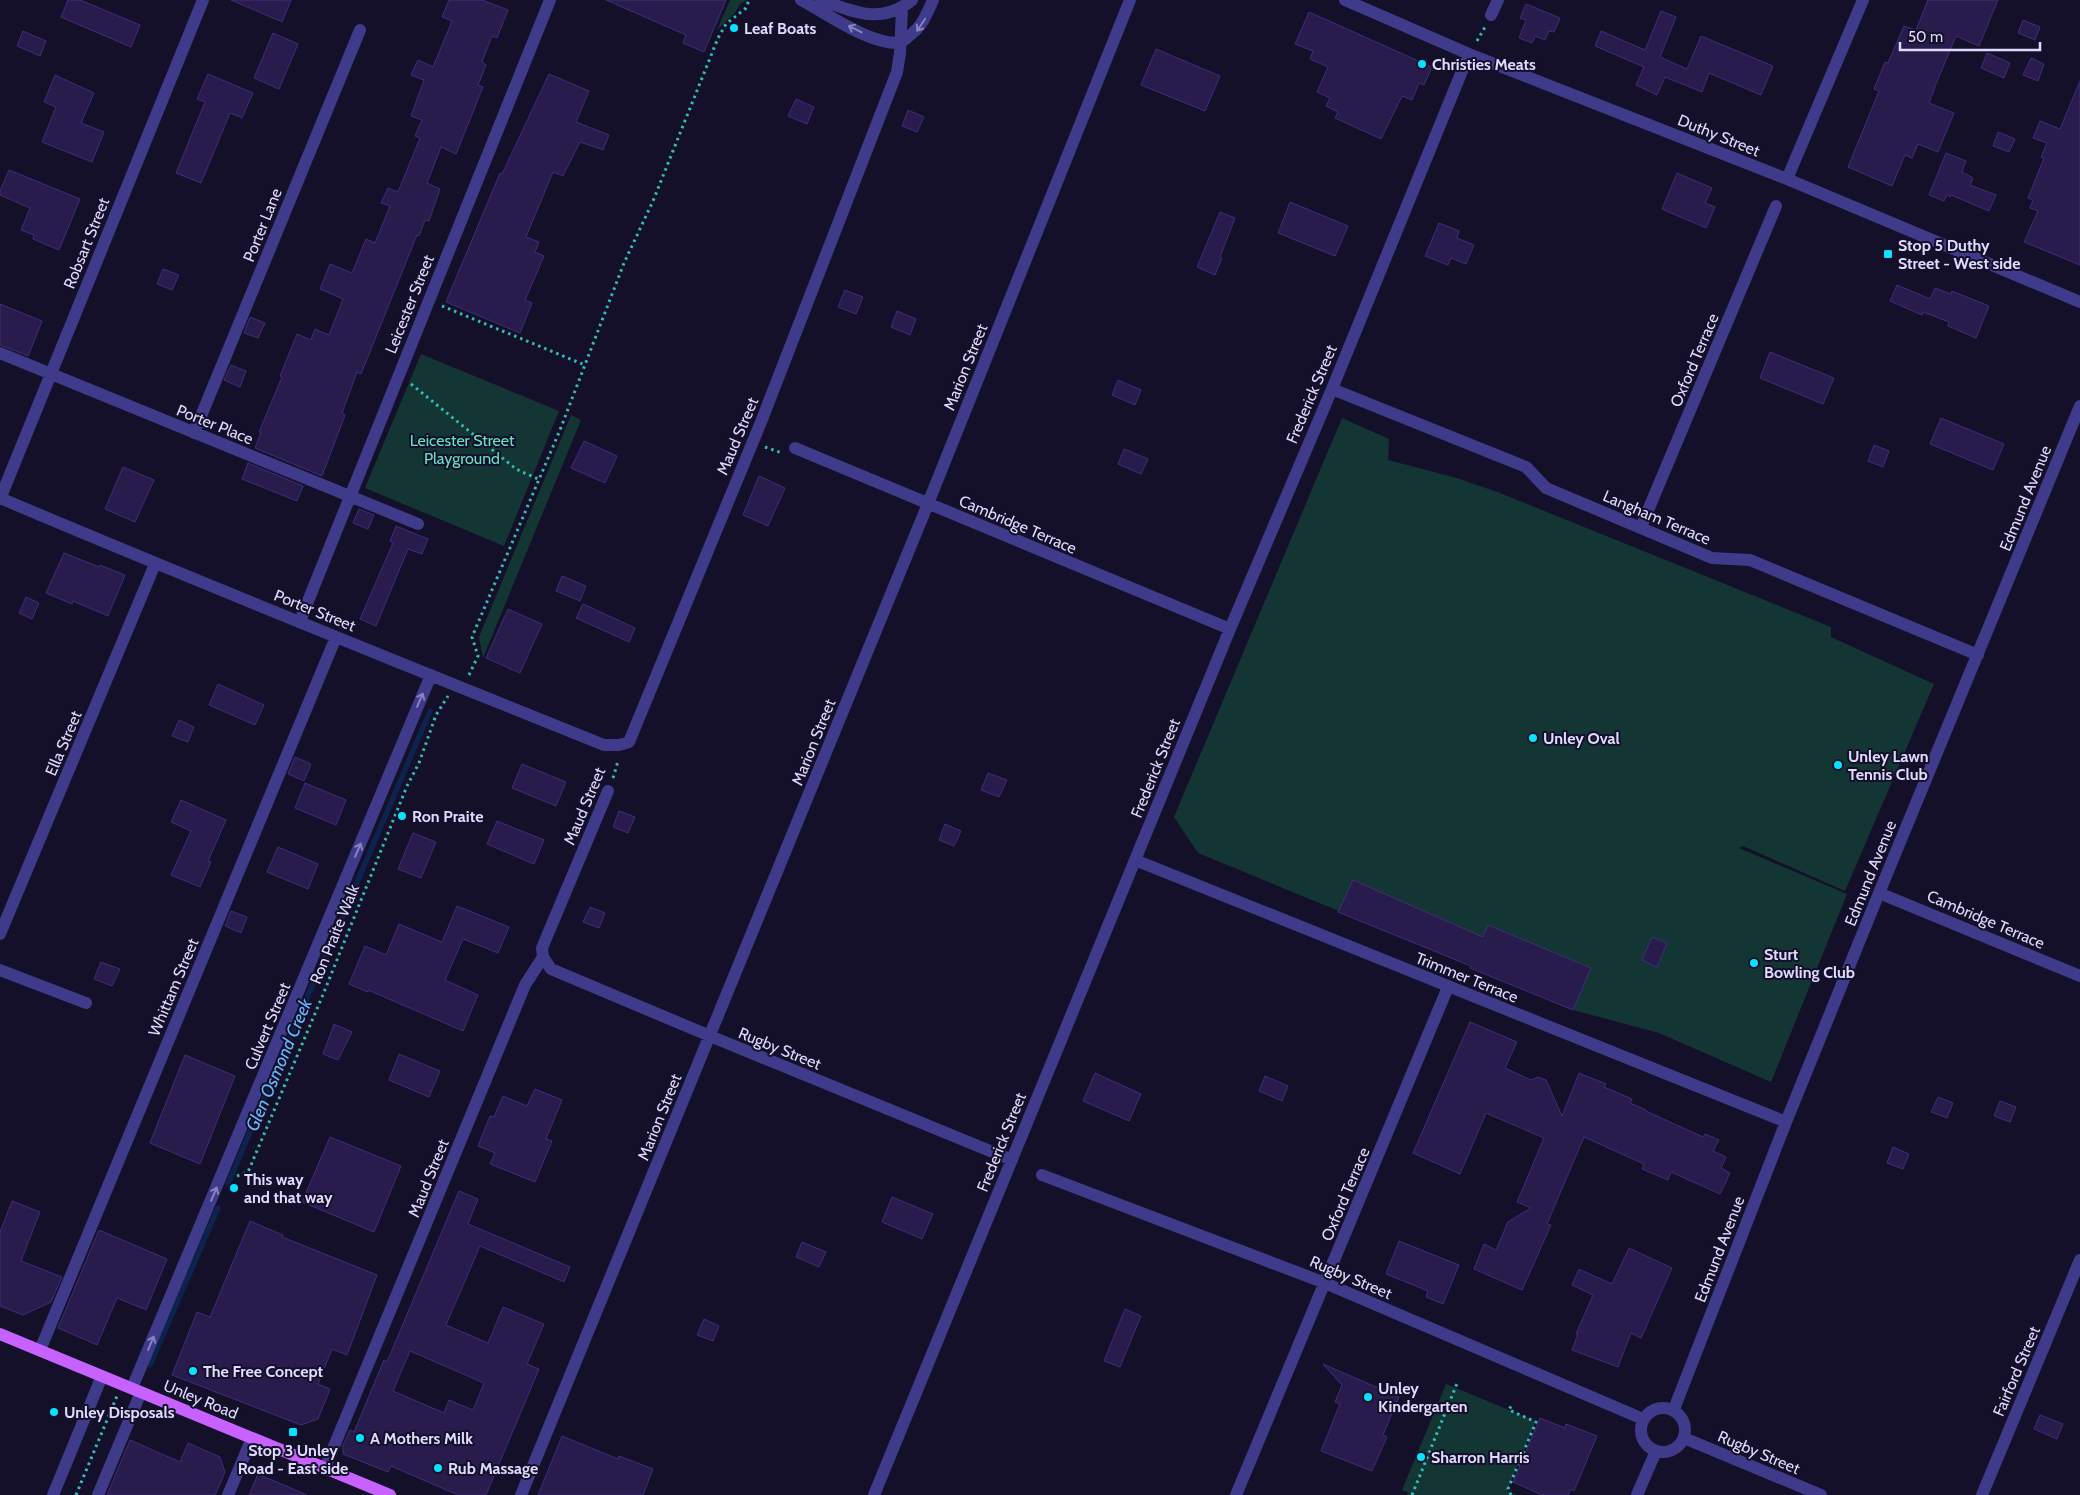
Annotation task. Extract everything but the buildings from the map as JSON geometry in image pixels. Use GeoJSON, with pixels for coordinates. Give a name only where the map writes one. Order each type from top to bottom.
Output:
{"type":"FeatureCollection","features":[{"type":"Feature","properties":{"kind":"main road","name":"Unley Road"},"geometry":{"type":"LineString","coordinates":[[0,1334],[390,1495]]}},
{"type":"Feature","properties":{"kind":"street","name":"Robsart Street"},"geometry":{"type":"LineString","coordinates":[[0,498],[203,0]]}},
{"type":"Feature","properties":{"kind":"street","name":"Leicester Street"},"geometry":{"type":"LineString","coordinates":[[300,621],[550,0]]}},
{"type":"Feature","properties":{"kind":"street"},"geometry":{"type":"LineString","coordinates":[[801,0],[872,38],[888,43],[900,43],[917,31],[933,0]]}},
{"type":"Feature","properties":{"kind":"street"},"geometry":{"type":"LineString","coordinates":[[821,0],[863,14],[884,15],[902,9],[912,0]]}},
{"type":"Feature","properties":{"kind":"street","name":"Marion Street"},"geometry":{"type":"LineString","coordinates":[[521,1495],[928,504],[1130,0]]}},
{"type":"Feature","properties":{"kind":"street","name":"Duthy Street"},"geometry":{"type":"LineString","coordinates":[[1345,0],[1469,54],[1787,180],[2080,302]]}},
{"type":"Feature","properties":{"kind":"street"},"geometry":{"type":"LineString","coordinates":[[1491,16],[1498,0]]}},
{"type":"Feature","properties":{"kind":"street"},"geometry":{"type":"LineString","coordinates":[[1787,180],[1863,0]]}},
{"type":"Feature","properties":{"kind":"street","name":"Maud Street"},"geometry":{"type":"LineString","coordinates":[[619,745],[629,742],[761,422],[897,72],[902,9]]}},
{"type":"Feature","properties":{"kind":"street","name":"Porter Lane"},"geometry":{"type":"LineString","coordinates":[[194,433],[360,30]]}},
{"type":"Feature","properties":{"kind":"street","name":"Frederick Street"},"geometry":{"type":"LineString","coordinates":[[874,1495],[1469,54]]}},
{"type":"Feature","properties":{"kind":"street","name":"Oxford Terrace"},"geometry":{"type":"LineString","coordinates":[[1641,527],[1776,206]]}},
{"type":"Feature","properties":{"kind":"street","name":"Porter Place"},"geometry":{"type":"LineString","coordinates":[[0,353],[418,524]]}},
{"type":"Feature","properties":{"kind":"street","name":"Langham Terrace"},"geometry":{"type":"LineString","coordinates":[[1332,388],[1526,468],[1546,488],[1712,558],[1750,560],[1978,655]]}},
{"type":"Feature","properties":{"kind":"street","name":"Edmund Avenue"},"geometry":{"type":"LineString","coordinates":[[1674,1409],[1786,1122],[2080,406]]}},
{"type":"Feature","properties":{"kind":"street","name":"Cambridge Terrace"},"geometry":{"type":"LineString","coordinates":[[795,448],[1230,629]]}},
{"type":"Feature","properties":{"kind":"street","name":"Porter Street"},"geometry":{"type":"LineString","coordinates":[[0,498],[156,564],[604,745],[619,745]]}},
{"type":"Feature","properties":{"kind":"street","name":"Ella Street"},"geometry":{"type":"LineString","coordinates":[[0,934],[156,564]]}},
{"type":"Feature","properties":{"kind":"street","name":"Whittam Street"},"geometry":{"type":"LineString","coordinates":[[40,1350],[336,637]]}},
{"type":"Feature","properties":{"kind":"street","name":"Culvert Street"},"geometry":{"type":"LineString","coordinates":[[98,1495],[137,1390],[431,675]]}},
{"type":"Feature","properties":{"kind":"street","name":"Maud Street"},"geometry":{"type":"LineString","coordinates":[[325,1468],[525,985],[543,957],[542,948],[608,790]]}},
{"type":"Feature","properties":{"kind":"street","name":"Trimmer Terrace"},"geometry":{"type":"LineString","coordinates":[[1135,860],[1786,1122]]}},
{"type":"Feature","properties":{"kind":"street","name":"Cambridge Terrace"},"geometry":{"type":"LineString","coordinates":[[1879,893],[2080,976]]}},
{"type":"Feature","properties":{"kind":"street","name":"Rugby Street"},"geometry":{"type":"LineString","coordinates":[[543,957],[551,969],[1012,1160]]}},
{"type":"Feature","properties":{"kind":"street"},"geometry":{"type":"LineString","coordinates":[[0,970],[86,1003]]}},
{"type":"Feature","properties":{"kind":"street","name":"Oxford Terrace"},"geometry":{"type":"LineString","coordinates":[[1236,1495],[1448,987]]}},
{"type":"Feature","properties":{"kind":"street","name":"Rugby Street"},"geometry":{"type":"LineString","coordinates":[[1042,1174],[1325,1283],[1643,1419]]}},
{"type":"Feature","properties":{"kind":"street","name":"Fairford Street"},"geometry":{"type":"LineString","coordinates":[[1982,1495],[2080,1260]]}},
{"type":"Feature","properties":{"kind":"street"},"geometry":{"type":"LineString","coordinates":[[53,1495],[102,1376]]}},
{"type":"Feature","properties":{"kind":"street"},"geometry":{"type":"LineString","coordinates":[[1666,1407],[1674,1409],[1685,1422],[1684,1438],[1677,1448],[1671,1451],[1656,1451],[1646,1444],[1642,1436],[1643,1419],[1656,1408],[1666,1407]]}},
{"type":"Feature","properties":{"kind":"street"},"geometry":{"type":"LineString","coordinates":[[228,1495],[252,1438]]}},
{"type":"Feature","properties":{"kind":"street","name":"Rugby Street"},"geometry":{"type":"LineString","coordinates":[[1684,1438],[1821,1495]]}},
{"type":"Feature","properties":{"kind":"street"},"geometry":{"type":"LineString","coordinates":[[1637,1495],[1656,1451]]}},
{"type":"Feature","properties":{"kind":"path"},"geometry":{"type":"LineString","coordinates":[[470,675],[478,656],[472,637],[538,479],[624,263],[653,201],[718,38],[726,24],[746,8],[749,0]]}},
{"type":"Feature","properties":{"kind":"path"},"geometry":{"type":"LineString","coordinates":[[1469,54],[1491,16]]}},
{"type":"Feature","properties":{"kind":"path"},"geometry":{"type":"LineString","coordinates":[[429,300],[584,365]]}},
{"type":"Feature","properties":{"kind":"path"},"geometry":{"type":"LineString","coordinates":[[397,378],[412,385],[516,469],[538,479]]}},
{"type":"Feature","properties":{"kind":"path"},"geometry":{"type":"LineString","coordinates":[[752,442],[781,454],[795,448]]}},
{"type":"Feature","properties":{"kind":"path","name":"Ron Praite Walk"},"geometry":{"type":"LineString","coordinates":[[232,1182],[235,1176],[248,1172],[322,997],[407,786],[419,763],[436,715],[449,694]]}},
{"type":"Feature","properties":{"kind":"path","name":"Maud Street"},"geometry":{"type":"LineString","coordinates":[[608,790],[618,766],[619,745]]}},
{"type":"Feature","properties":{"kind":"path"},"geometry":{"type":"LineString","coordinates":[[1412,1495],[1458,1381]]}},
{"type":"Feature","properties":{"kind":"path"},"geometry":{"type":"LineString","coordinates":[[1511,1495],[1508,1489],[1536,1422],[1509,1410],[1512,1404]]}},
{"type":"Feature","properties":{"kind":"path"},"geometry":{"type":"LineString","coordinates":[[76,1495],[110,1412]]}},
{"type":"Feature","properties":{"kind":"green space"},"geometry":{"type":"Polygon","coordinates":[[[730,0],[747,0],[740,4],[735,13],[717,30],[730,0]]]}},
{"type":"Feature","properties":{"kind":"green space","name":"Leicester Street Playground"},"geometry":{"type":"Polygon","coordinates":[[[421,354],[559,411],[504,546],[365,488],[421,354]]]}},
{"type":"Feature","properties":{"kind":"green space"},"geometry":{"type":"Polygon","coordinates":[[[571,415],[581,420],[483,658],[479,637],[571,415]]]}},
{"type":"Feature","properties":{"kind":"green space"},"geometry":{"type":"Polygon","coordinates":[[[1342,418],[1389,439],[1388,460],[1457,478],[1500,493],[1831,627],[1831,637],[1934,684],[1845,891],[1743,846],[1739,848],[1847,894],[1771,1082],[1659,1033],[1573,1010],[1453,958],[1198,853],[1174,817],[1342,418]]]}},
{"type":"Feature","properties":{"kind":"green space"},"geometry":{"type":"Polygon","coordinates":[[[1446,1384],[1536,1421],[1507,1491],[1517,1495],[1407,1495],[1408,1492],[1402,1490],[1446,1384]]]}},
{"type":"Feature","properties":{"kind":"waterway","name":"Glen Osmond Creek"},"geometry":{"type":"LineString","coordinates":[[342,918],[430,711]]}},
{"type":"Feature","properties":{"kind":"waterway","name":"Glen Osmond Creek"},"geometry":{"type":"LineString","coordinates":[[228,1184],[329,946]]}},
{"type":"Feature","properties":{"kind":"waterway","name":"Glen Osmond Creek"},"geometry":{"type":"LineString","coordinates":[[150,1365],[218,1208]]}},
{"type":"Feature","properties":{"kind":"place","name":"Leaf Boats"},"geometry":{"type":"Point","coordinates":[734,28]}},
{"type":"Feature","properties":{"kind":"place","name":"Christies Meats"},"geometry":{"type":"Point","coordinates":[1422,64]}},
{"type":"Feature","properties":{"kind":"place","name":"Stop 5 Duthy Street - West side"},"geometry":{"type":"Point","coordinates":[1888,254]}},
{"type":"Feature","properties":{"kind":"place","name":"Unley Oval"},"geometry":{"type":"Point","coordinates":[1533,738]}},
{"type":"Feature","properties":{"kind":"place","name":"Unley Lawn Tennis Club"},"geometry":{"type":"Point","coordinates":[1838,765]}},
{"type":"Feature","properties":{"kind":"place","name":"Ron Praite"},"geometry":{"type":"Point","coordinates":[402,816]}},
{"type":"Feature","properties":{"kind":"place","name":"Sturt Bowling Club"},"geometry":{"type":"Point","coordinates":[1754,963]}},
{"type":"Feature","properties":{"kind":"place","name":"This way and that way"},"geometry":{"type":"Point","coordinates":[234,1188]}},
{"type":"Feature","properties":{"kind":"place","name":"The Free Concept"},"geometry":{"type":"Point","coordinates":[193,1371]}},
{"type":"Feature","properties":{"kind":"place","name":"Unley Kindergarten"},"geometry":{"type":"Point","coordinates":[1368,1397]}},
{"type":"Feature","properties":{"kind":"place","name":"Unley Disposals"},"geometry":{"type":"Point","coordinates":[54,1412]}},
{"type":"Feature","properties":{"kind":"place","name":"Stop 3 Unley Road - East side"},"geometry":{"type":"Point","coordinates":[293,1432]}},
{"type":"Feature","properties":{"kind":"place","name":"A Mothers Milk"},"geometry":{"type":"Point","coordinates":[360,1438]}},
{"type":"Feature","properties":{"kind":"place","name":"Sharron Harris"},"geometry":{"type":"Point","coordinates":[1421,1457]}},
{"type":"Feature","properties":{"kind":"place","name":"Rub Massage"},"geometry":{"type":"Point","coordinates":[438,1468]}}]}
